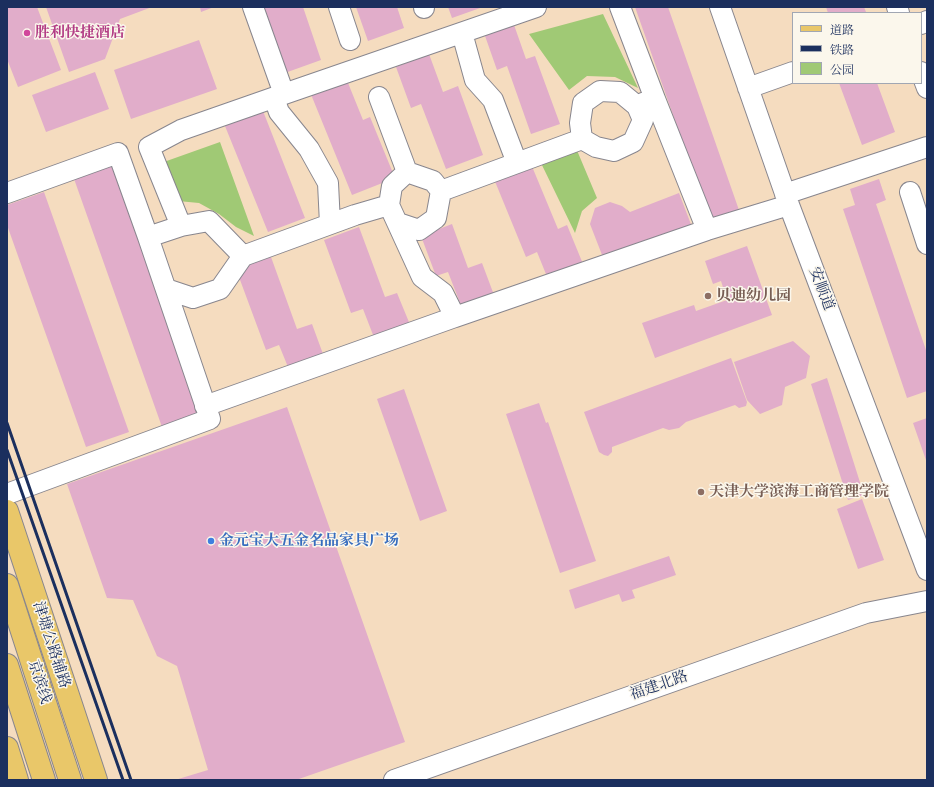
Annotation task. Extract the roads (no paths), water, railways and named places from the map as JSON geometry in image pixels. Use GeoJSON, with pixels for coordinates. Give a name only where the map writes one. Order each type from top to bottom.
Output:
{"type":"FeatureCollection","features":[{"type":"Feature","properties":{"kind":"main road","name":"津塘公路辅路"},"geometry":{"type":"LineString","coordinates":[[7,511],[96,780]]}},
{"type":"Feature","properties":{"kind":"main road","name":"京滨线"},"geometry":{"type":"LineString","coordinates":[[7,585],[70,780]]}},
{"type":"Feature","properties":{"kind":"main road","name":"京滨线"},"geometry":{"type":"LineString","coordinates":[[7,666],[44,780]]}},
{"type":"Feature","properties":{"kind":"main road"},"geometry":{"type":"LineString","coordinates":[[7,748],[17,780]]}},
{"type":"Feature","properties":{"kind":"street"},"geometry":{"type":"LineString","coordinates":[[253,7],[279,96],[278,112],[309,149],[328,183],[330,224]]}},
{"type":"Feature","properties":{"kind":"street"},"geometry":{"type":"LineString","coordinates":[[339,7],[350,40]]}},
{"type":"Feature","properties":{"kind":"street"},"geometry":{"type":"LineString","coordinates":[[181,226],[149,147],[181,130],[536,7]]}},
{"type":"Feature","properties":{"kind":"street"},"geometry":{"type":"LineString","coordinates":[[620,7],[646,102],[707,230]]}},
{"type":"Feature","properties":{"kind":"street","name":"安顺道"},"geometry":{"type":"LineString","coordinates":[[720,7],[787,200],[927,570]]}},
{"type":"Feature","properties":{"kind":"street"},"geometry":{"type":"LineString","coordinates":[[462,33],[475,80],[493,100],[517,163]]}},
{"type":"Feature","properties":{"kind":"street"},"geometry":{"type":"LineString","coordinates":[[748,88],[792,72]]}},
{"type":"Feature","properties":{"kind":"street"},"geometry":{"type":"LineString","coordinates":[[922,75],[927,88]]}},
{"type":"Feature","properties":{"kind":"street"},"geometry":{"type":"LineString","coordinates":[[582,139],[580,123],[583,103],[600,91],[620,92],[646,102]]}},
{"type":"Feature","properties":{"kind":"street"},"geometry":{"type":"LineString","coordinates":[[379,97],[407,172]]}},
{"type":"Feature","properties":{"kind":"street"},"geometry":{"type":"LineString","coordinates":[[582,139],[596,147],[614,151],[633,142],[643,120],[646,102]]}},
{"type":"Feature","properties":{"kind":"street"},"geometry":{"type":"LineString","coordinates":[[441,192],[582,139]]}},
{"type":"Feature","properties":{"kind":"street"},"geometry":{"type":"LineString","coordinates":[[205,406],[455,317],[707,230],[927,147]]}},
{"type":"Feature","properties":{"kind":"street"},"geometry":{"type":"LineString","coordinates":[[7,193],[118,153],[210,419],[7,494]]}},
{"type":"Feature","properties":{"kind":"street"},"geometry":{"type":"LineString","coordinates":[[398,224],[420,230],[436,218],[441,192],[433,181],[407,172]]}},
{"type":"Feature","properties":{"kind":"street"},"geometry":{"type":"LineString","coordinates":[[407,172],[392,186],[388,205],[422,277],[443,293],[455,317]]}},
{"type":"Feature","properties":{"kind":"street"},"geometry":{"type":"LineString","coordinates":[[910,192],[927,244]]}},
{"type":"Feature","properties":{"kind":"street"},"geometry":{"type":"LineString","coordinates":[[166,289],[193,298],[220,289],[242,256],[355,215],[388,205]]}},
{"type":"Feature","properties":{"kind":"street"},"geometry":{"type":"LineString","coordinates":[[148,237],[181,226],[209,221],[242,256]]}},
{"type":"Feature","properties":{"kind":"street","name":"福建北路"},"geometry":{"type":"LineString","coordinates":[[394,780],[866,613],[927,601]]}},
{"type":"Feature","properties":{"kind":"railway"},"geometry":{"type":"LineString","coordinates":[[7,423],[131,780]]}},
{"type":"Feature","properties":{"kind":"railway"},"geometry":{"type":"LineString","coordinates":[[7,450],[123,780]]}},
{"type":"Feature","properties":{"kind":"place","name":"胜利快捷酒店"},"geometry":{"type":"Point","coordinates":[27,33]}},
{"type":"Feature","properties":{"kind":"place","name":"贝迪幼儿园"},"geometry":{"type":"Point","coordinates":[708,296]}},
{"type":"Feature","properties":{"kind":"place","name":"天津大学滨海工商管理学院"},"geometry":{"type":"Point","coordinates":[701,492]}},
{"type":"Feature","properties":{"kind":"place","name":"金元宝大五金名品家具广场"},"geometry":{"type":"Point","coordinates":[211,541]}}]}
